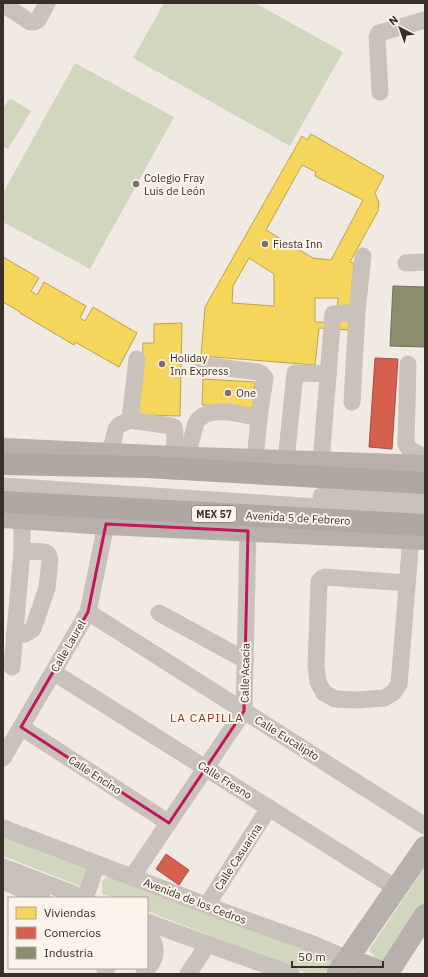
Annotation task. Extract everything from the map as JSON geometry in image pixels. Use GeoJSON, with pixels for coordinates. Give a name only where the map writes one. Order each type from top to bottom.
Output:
{"type":"FeatureCollection","features":[{"type":"Feature","properties":{"kind":"highway"},"geometry":{"type":"LineString","coordinates":[[4,464],[62,452]]}},
{"type":"Feature","properties":{"kind":"highway"},"geometry":{"type":"LineString","coordinates":[[4,464],[146,467],[425,468]]}},
{"type":"Feature","properties":{"kind":"highway"},"geometry":{"type":"LineString","coordinates":[[3,502],[100,523]]}},
{"type":"Feature","properties":{"kind":"highway","name":"Avenida 5 de Febrero"},"geometry":{"type":"LineString","coordinates":[[3,502],[420,534]]}},
{"type":"Feature","properties":{"kind":"main road"},"geometry":{"type":"LineString","coordinates":[[62,452],[186,457],[270,463],[425,468]]}},
{"type":"Feature","properties":{"kind":"main road"},"geometry":{"type":"LineString","coordinates":[[270,463],[321,462],[425,468]]}},
{"type":"Feature","properties":{"kind":"main road","name":"Avenida 5 de Febrero"},"geometry":{"type":"LineString","coordinates":[[12,518],[248,531],[420,534]]}},
{"type":"Feature","properties":{"kind":"main road"},"geometry":{"type":"LineString","coordinates":[[343,966],[425,847]]}},
{"type":"Feature","properties":{"kind":"main road"},"geometry":{"type":"LineString","coordinates":[[387,974],[425,916]]}},
{"type":"Feature","properties":{"kind":"main road","name":"Avenida de los Cedros"},"geometry":{"type":"LineString","coordinates":[[343,966],[387,974]]}},
{"type":"Feature","properties":{"kind":"street"},"geometry":{"type":"LineString","coordinates":[[3,4],[30,22],[34,22],[38,20],[47,3]]}},
{"type":"Feature","properties":{"kind":"street"},"geometry":{"type":"LineString","coordinates":[[380,92],[377,37],[379,33],[425,20]]}},
{"type":"Feature","properties":{"kind":"street"},"geometry":{"type":"LineString","coordinates":[[352,402],[357,312],[363,256]]}},
{"type":"Feature","properties":{"kind":"street"},"geometry":{"type":"LineString","coordinates":[[406,263],[425,262]]}},
{"type":"Feature","properties":{"kind":"street"},"geometry":{"type":"LineString","coordinates":[[321,462],[333,314],[357,312]]}},
{"type":"Feature","properties":{"kind":"street"},"geometry":{"type":"LineString","coordinates":[[130,420],[137,359]]}},
{"type":"Feature","properties":{"kind":"street"},"geometry":{"type":"LineString","coordinates":[[408,364],[406,444],[425,468]]}},
{"type":"Feature","properties":{"kind":"street"},"geometry":{"type":"LineString","coordinates":[[203,365],[258,372],[265,378],[259,418],[270,463]]}},
{"type":"Feature","properties":{"kind":"street"},"geometry":{"type":"LineString","coordinates":[[270,463],[295,373],[328,374]]}},
{"type":"Feature","properties":{"kind":"street"},"geometry":{"type":"LineString","coordinates":[[186,457],[194,426],[201,417],[212,412],[238,413],[259,418]]}},
{"type":"Feature","properties":{"kind":"street"},"geometry":{"type":"LineString","coordinates":[[110,454],[116,429],[119,425],[130,420],[174,427],[186,457]]}},
{"type":"Feature","properties":{"kind":"street"},"geometry":{"type":"LineString","coordinates":[[4,464],[318,496],[425,500]]}},
{"type":"Feature","properties":{"kind":"street"},"geometry":{"type":"LineString","coordinates":[[3,486],[425,514]]}},
{"type":"Feature","properties":{"kind":"street"},"geometry":{"type":"LineString","coordinates":[[12,518],[22,551],[12,667]]}},
{"type":"Feature","properties":{"kind":"street","name":"Calle Laurel"},"geometry":{"type":"LineString","coordinates":[[3,758],[88,612],[100,523]]}},
{"type":"Feature","properties":{"kind":"street","name":"Calle Acacia"},"geometry":{"type":"LineString","coordinates":[[132,877],[244,711],[248,531]]}},
{"type":"Feature","properties":{"kind":"street"},"geometry":{"type":"LineString","coordinates":[[407,583],[325,577],[321,578],[319,582],[316,667],[318,682],[324,693],[334,699],[356,700],[384,698],[393,693],[399,684],[407,583],[420,534]]}},
{"type":"Feature","properties":{"kind":"street"},"geometry":{"type":"LineString","coordinates":[[14,635],[25,634],[33,629],[47,588],[50,560],[48,554],[45,552],[22,551]]}},
{"type":"Feature","properties":{"kind":"street","name":"Calle Eucalipto"},"geometry":{"type":"LineString","coordinates":[[88,612],[425,826]]}},
{"type":"Feature","properties":{"kind":"street"},"geometry":{"type":"LineString","coordinates":[[159,613],[245,660]]}},
{"type":"Feature","properties":{"kind":"street","name":"Calle Fresno"},"geometry":{"type":"LineString","coordinates":[[53,672],[396,888]]}},
{"type":"Feature","properties":{"kind":"street","name":"Calle Encino"},"geometry":{"type":"LineString","coordinates":[[21,727],[169,823]]}},
{"type":"Feature","properties":{"kind":"street","name":"Calle Casuarina"},"geometry":{"type":"LineString","coordinates":[[207,905],[269,808]]}},
{"type":"Feature","properties":{"kind":"street","name":"Avenida de los Cedros"},"geometry":{"type":"LineString","coordinates":[[3,828],[313,944],[327,950],[343,966]]}},
{"type":"Feature","properties":{"kind":"street"},"geometry":{"type":"LineString","coordinates":[[3,867],[80,897],[97,864]]}},
{"type":"Feature","properties":{"kind":"street"},"geometry":{"type":"LineString","coordinates":[[3,881],[39,897]]}},
{"type":"Feature","properties":{"kind":"street"},"geometry":{"type":"LineString","coordinates":[[148,922],[291,974]]}},
{"type":"Feature","properties":{"kind":"street"},"geometry":{"type":"LineString","coordinates":[[148,938],[153,941],[156,952],[154,960],[148,968]]}},
{"type":"Feature","properties":{"kind":"street"},"geometry":{"type":"LineString","coordinates":[[188,974],[208,944]]}},
{"type":"Feature","properties":{"kind":"highlighted area"},"geometry":{"type":"Polygon","coordinates":[[[106,524],[248,531],[244,711],[169,823],[21,727],[88,612],[106,524]]]}},
{"type":"Feature","properties":{"kind":"green space"},"geometry":{"type":"Polygon","coordinates":[[[164,3],[255,3],[343,52],[290,146],[133,58],[164,3]]]}},
{"type":"Feature","properties":{"kind":"green space"},"geometry":{"type":"Polygon","coordinates":[[[75,63],[174,117],[90,269],[3,222],[3,193],[75,63]]]}},
{"type":"Feature","properties":{"kind":"green space"},"geometry":{"type":"Polygon","coordinates":[[[10,98],[31,111],[8,149],[3,146],[3,109],[10,98]]]}},
{"type":"Feature","properties":{"kind":"green space"},"geometry":{"type":"Polygon","coordinates":[[[3,833],[88,865],[80,886],[3,856],[3,833]]]}},
{"type":"Feature","properties":{"kind":"green space"},"geometry":{"type":"Polygon","coordinates":[[[425,867],[425,905],[388,960],[378,961],[369,950],[425,867]]]}},
{"type":"Feature","properties":{"kind":"green space"},"geometry":{"type":"Polygon","coordinates":[[[109,875],[335,959],[324,974],[308,974],[148,911],[148,897],[110,897],[102,894],[102,881],[109,875]]]}},
{"type":"Feature","properties":{"kind":"building: Viviendas","name":"Fiesta Inn"},"geometry":{"type":"Polygon","coordinates":[[[311,134],[384,176],[375,193],[379,203],[378,211],[350,262],[354,263],[348,330],[319,328],[315,365],[201,356],[205,307],[302,136],[307,140],[311,134]],[[302,165],[266,230],[313,258],[331,260],[363,200],[315,176],[316,172],[302,165]],[[249,258],[233,286],[232,303],[274,306],[274,274],[249,258]],[[315,298],[315,322],[337,323],[338,298],[315,298]]]}},
{"type":"Feature","properties":{"kind":"building: Viviendas"},"geometry":{"type":"Polygon","coordinates":[[[3,257],[39,278],[31,291],[37,295],[44,282],[86,306],[80,318],[85,321],[93,307],[137,333],[119,367],[75,342],[74,345],[3,302],[3,257]]]}},
{"type":"Feature","properties":{"kind":"building: Viviendas","name":"Holiday Inn Express"},"geometry":{"type":"Polygon","coordinates":[[[182,323],[180,416],[136,415],[141,386],[143,343],[154,343],[154,324],[182,323]]]}},
{"type":"Feature","properties":{"kind":"building: Viviendas","name":"One"},"geometry":{"type":"Polygon","coordinates":[[[203,379],[255,382],[253,408],[202,405],[203,379]]]}},
{"type":"Feature","properties":{"kind":"building: Comercios"},"geometry":{"type":"Polygon","coordinates":[[[375,358],[398,359],[392,449],[369,447],[375,358]]]}},
{"type":"Feature","properties":{"kind":"building: Comercios"},"geometry":{"type":"Polygon","coordinates":[[[166,854],[189,870],[179,885],[156,869],[166,854]]]}},
{"type":"Feature","properties":{"kind":"building: Industria"},"geometry":{"type":"Polygon","coordinates":[[[393,286],[425,287],[425,347],[390,346],[393,286]]]}},
{"type":"Feature","properties":{"kind":"place","name":"Colegio Fray Luis de León"},"geometry":{"type":"Point","coordinates":[136,184]}},
{"type":"Feature","properties":{"kind":"place","name":"Fiesta Inn"},"geometry":{"type":"Point","coordinates":[265,244]}},
{"type":"Feature","properties":{"kind":"place","name":"Holiday Inn Express"},"geometry":{"type":"Point","coordinates":[162,364]}},
{"type":"Feature","properties":{"kind":"place","name":"One"},"geometry":{"type":"Point","coordinates":[228,393]}},
{"type":"Feature","properties":{"kind":"district","name":"LA CAPILLA"},"geometry":{"type":"Point","coordinates":[207,717]}}]}
